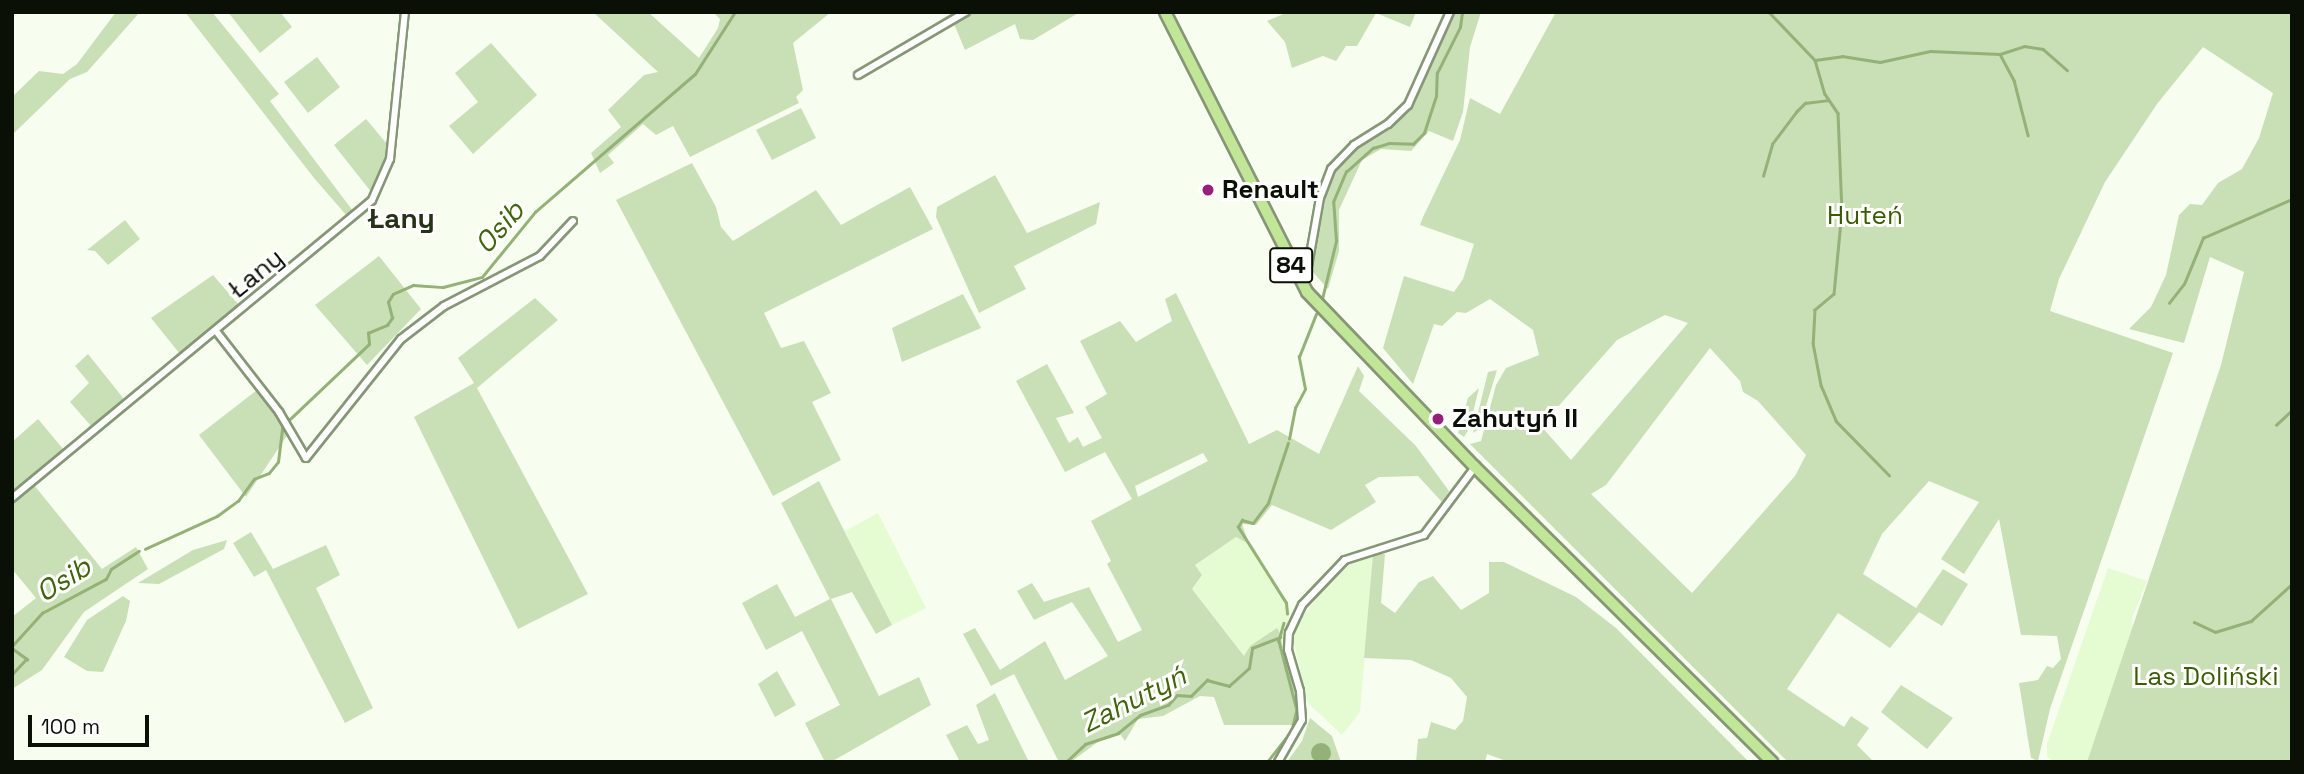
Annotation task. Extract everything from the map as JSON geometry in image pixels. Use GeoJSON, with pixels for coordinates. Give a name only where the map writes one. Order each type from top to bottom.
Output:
{"type":"FeatureCollection","features":[{"type":"Feature","properties":{"kind":"main road","name":"84"},"geometry":{"type":"LineString","coordinates":[[1165,12],[1298,278],[1324,312],[1475,467],[1772,762]]}},
{"type":"Feature","properties":{"kind":"street","name":"Łany"},"geometry":{"type":"LineString","coordinates":[[12,498],[355,218],[379,190],[391,152],[405,12]]}},
{"type":"Feature","properties":{"kind":"street"},"geometry":{"type":"LineString","coordinates":[[858,75],[965,12]]}},
{"type":"Feature","properties":{"kind":"street"},"geometry":{"type":"LineString","coordinates":[[1298,278],[1308,266],[1320,198],[1331,169],[1354,145],[1388,124],[1408,104],[1450,12]]}},
{"type":"Feature","properties":{"kind":"street"},"geometry":{"type":"LineString","coordinates":[[216,331],[279,412],[306,458],[401,339],[444,306],[540,256],[573,221]]}},
{"type":"Feature","properties":{"kind":"street"},"geometry":{"type":"LineString","coordinates":[[1278,762],[1302,720],[1300,691],[1287,650],[1289,633],[1302,605],[1345,560],[1424,535],[1475,467]]}},
{"type":"Feature","properties":{"kind":"shaded area"},"geometry":{"type":"Polygon","coordinates":[[[878,513],[926,608],[892,625],[845,531],[878,513]]]}},
{"type":"Feature","properties":{"kind":"shaded area"},"geometry":{"type":"Polygon","coordinates":[[[1236,537],[1254,547],[1290,612],[1283,645],[1279,631],[1250,646],[1245,657],[1192,589],[1202,575],[1195,565],[1236,537]]]}},
{"type":"Feature","properties":{"kind":"shaded area"},"geometry":{"type":"Polygon","coordinates":[[[1373,554],[1360,712],[1342,735],[1308,703],[1293,639],[1299,622],[1331,579],[1356,560],[1373,554]]]}},
{"type":"Feature","properties":{"kind":"shaded area"},"geometry":{"type":"Polygon","coordinates":[[[2108,568],[2147,581],[2132,618],[2133,631],[2087,762],[2055,762],[2047,757],[2047,744],[2108,568]]]}},
{"type":"Feature","properties":{"kind":"shaded area"},"geometry":{"type":"Polygon","coordinates":[[[1321,743],[1328,746],[1331,753],[1328,760],[1321,763],[1314,760],[1311,753],[1314,746],[1321,743]]]}},
{"type":"Feature","properties":{"kind":"green space"},"geometry":{"type":"Polygon","coordinates":[[[116,12],[140,12],[87,72],[70,79],[12,135],[12,97],[39,71],[63,74],[77,64],[116,12]]]}},
{"type":"Feature","properties":{"kind":"green space"},"geometry":{"type":"Polygon","coordinates":[[[185,12],[212,12],[279,94],[270,101],[353,211],[347,216],[314,178],[185,12]]]}},
{"type":"Feature","properties":{"kind":"green space"},"geometry":{"type":"Polygon","coordinates":[[[228,12],[280,12],[292,27],[260,53],[228,12]]]}},
{"type":"Feature","properties":{"kind":"green space"},"geometry":{"type":"Polygon","coordinates":[[[593,12],[648,12],[699,58],[718,28],[720,19],[713,12],[831,12],[793,43],[803,90],[796,97],[799,103],[690,157],[673,126],[656,135],[643,124],[608,155],[614,163],[600,173],[591,153],[621,127],[608,110],[644,75],[658,72],[593,12]]]}},
{"type":"Feature","properties":{"kind":"green space"},"geometry":{"type":"Polygon","coordinates":[[[974,12],[1080,12],[1033,40],[1020,39],[1015,24],[965,50],[954,24],[974,12]]]}},
{"type":"Feature","properties":{"kind":"green space"},"geometry":{"type":"Polygon","coordinates":[[[1288,12],[1416,12],[1410,27],[1376,13],[1357,46],[1346,46],[1336,61],[1323,56],[1292,68],[1285,42],[1267,21],[1288,12]]]}},
{"type":"Feature","properties":{"kind":"green space"},"geometry":{"type":"Polygon","coordinates":[[[1451,12],[1481,12],[1470,47],[1463,112],[1453,141],[1429,131],[1411,151],[1381,149],[1362,160],[1339,210],[1339,251],[1328,289],[1311,270],[1330,175],[1354,147],[1389,128],[1408,110],[1438,50],[1451,12]]]}},
{"type":"Feature","properties":{"kind":"green space","name":"Huteń"},"geometry":{"type":"Polygon","coordinates":[[[1556,12],[2292,12],[2292,762],[2087,762],[2221,365],[2244,272],[2210,257],[2184,343],[2129,329],[2151,307],[2166,275],[2179,215],[2190,204],[2202,205],[2218,183],[2242,169],[2259,138],[2273,93],[2203,47],[2157,104],[2105,182],[2059,279],[2050,311],[2173,353],[2050,709],[2038,761],[2031,758],[2019,683],[2038,680],[2047,666],[2053,668],[2061,659],[2057,636],[2021,635],[1999,519],[1964,574],[1941,559],[1979,502],[1929,481],[1882,534],[1863,574],[1916,608],[1943,569],[1968,584],[1942,626],[1919,612],[1890,648],[1838,613],[1787,689],[1844,727],[1851,716],[1869,728],[1857,745],[1874,762],[1788,762],[1470,444],[1481,441],[1496,385],[1506,368],[1539,355],[1533,330],[1490,299],[1466,313],[1457,312],[1442,326],[1434,324],[1413,384],[1383,348],[1404,276],[1454,292],[1463,279],[1474,244],[1420,225],[1460,140],[1470,98],[1500,114],[1556,12]],[[1665,315],[1617,340],[1541,426],[1571,460],[1688,323],[1665,315]],[[1710,348],[1606,485],[1591,494],[1692,593],[1795,476],[1806,455],[1758,401],[1743,392],[1740,381],[1710,348]]]}},
{"type":"Feature","properties":{"kind":"green space"},"geometry":{"type":"Polygon","coordinates":[[[491,43],[537,95],[473,154],[449,126],[478,102],[455,73],[491,43]]]}},
{"type":"Feature","properties":{"kind":"green space"},"geometry":{"type":"Polygon","coordinates":[[[317,57],[340,87],[308,113],[284,82],[317,57]]]}},
{"type":"Feature","properties":{"kind":"green space"},"geometry":{"type":"Polygon","coordinates":[[[801,108],[816,138],[772,160],[756,130],[801,108]]]}},
{"type":"Feature","properties":{"kind":"green space"},"geometry":{"type":"Polygon","coordinates":[[[366,119],[387,144],[384,169],[372,193],[334,145],[366,119]]]}},
{"type":"Feature","properties":{"kind":"green space"},"geometry":{"type":"Polygon","coordinates":[[[692,163],[716,207],[721,227],[733,241],[816,190],[841,225],[910,187],[933,229],[764,313],[781,348],[804,341],[831,393],[812,402],[841,460],[773,496],[616,200],[692,163]]]}},
{"type":"Feature","properties":{"kind":"green space"},"geometry":{"type":"Polygon","coordinates":[[[995,175],[1027,233],[1100,202],[1096,224],[1014,266],[1026,289],[979,313],[936,217],[937,207],[995,175]]]}},
{"type":"Feature","properties":{"kind":"green space"},"geometry":{"type":"Polygon","coordinates":[[[125,220],[140,239],[108,265],[95,251],[87,250],[125,220]]]}},
{"type":"Feature","properties":{"kind":"green space"},"geometry":{"type":"Polygon","coordinates":[[[379,256],[421,309],[367,365],[315,305],[379,256]]]}},
{"type":"Feature","properties":{"kind":"green space"},"geometry":{"type":"Polygon","coordinates":[[[213,275],[238,304],[180,354],[151,318],[213,275]]]}},
{"type":"Feature","properties":{"kind":"green space"},"geometry":{"type":"Polygon","coordinates":[[[1176,293],[1249,444],[1277,430],[1319,454],[1358,366],[1364,376],[1359,391],[1416,446],[1449,491],[1442,502],[1418,476],[1379,477],[1365,485],[1376,502],[1331,530],[1272,505],[1256,525],[1242,524],[1249,544],[1236,537],[1195,565],[1202,575],[1192,589],[1244,656],[1250,646],[1277,628],[1279,631],[1300,712],[1297,725],[1224,725],[1214,697],[1200,696],[1163,716],[1138,719],[1125,741],[1120,734],[1103,738],[1071,762],[1055,762],[1058,760],[1014,674],[991,686],[963,634],[975,628],[1000,670],[1045,641],[1065,680],[1108,656],[1072,602],[1034,620],[1017,591],[1032,583],[1044,602],[1089,587],[1118,642],[1142,630],[1107,564],[1111,561],[1091,521],[1132,499],[1105,452],[1065,472],[1016,381],[1047,364],[1074,413],[1056,418],[1069,443],[1078,437],[1083,447],[1102,438],[1085,407],[1107,394],[1080,341],[1120,321],[1136,342],[1172,321],[1165,299],[1176,293]],[[1203,453],[1135,486],[1138,497],[1208,461],[1203,453]]]}},
{"type":"Feature","properties":{"kind":"green space"},"geometry":{"type":"Polygon","coordinates":[[[963,294],[981,328],[902,362],[892,328],[963,294]]]}},
{"type":"Feature","properties":{"kind":"green space"},"geometry":{"type":"Polygon","coordinates":[[[535,298],[558,320],[477,388],[588,594],[518,629],[414,417],[474,383],[458,358],[535,298]]]}},
{"type":"Feature","properties":{"kind":"green space"},"geometry":{"type":"Polygon","coordinates":[[[88,354],[124,399],[92,427],[70,402],[89,383],[75,366],[88,354]]]}},
{"type":"Feature","properties":{"kind":"green space"},"geometry":{"type":"Polygon","coordinates":[[[1497,370],[1479,429],[1473,433],[1488,372],[1497,370]]]}},
{"type":"Feature","properties":{"kind":"green space"},"geometry":{"type":"Polygon","coordinates":[[[1479,388],[1469,429],[1464,437],[1458,433],[1468,398],[1479,388]]]}},
{"type":"Feature","properties":{"kind":"green space"},"geometry":{"type":"Polygon","coordinates":[[[257,390],[288,434],[246,497],[199,435],[257,390]]]}},
{"type":"Feature","properties":{"kind":"green space"},"geometry":{"type":"Polygon","coordinates":[[[38,419],[64,450],[12,492],[12,442],[38,419]]]}},
{"type":"Feature","properties":{"kind":"green space"},"geometry":{"type":"Polygon","coordinates":[[[819,481],[892,625],[876,634],[852,592],[831,599],[879,696],[919,677],[931,705],[831,762],[825,762],[805,723],[840,705],[802,631],[766,650],[742,603],[777,584],[795,617],[830,599],[781,503],[819,481]]]}},
{"type":"Feature","properties":{"kind":"green space"},"geometry":{"type":"Polygon","coordinates":[[[34,485],[102,569],[136,547],[148,569],[84,612],[42,670],[12,689],[12,617],[36,598],[12,569],[12,504],[34,485]]]}},
{"type":"Feature","properties":{"kind":"green space"},"geometry":{"type":"Polygon","coordinates":[[[251,532],[273,569],[326,545],[340,575],[316,588],[373,708],[345,723],[266,570],[254,577],[233,543],[251,532]]]}},
{"type":"Feature","properties":{"kind":"green space"},"geometry":{"type":"Polygon","coordinates":[[[227,540],[224,549],[159,584],[138,583],[193,550],[227,540]]]}},
{"type":"Feature","properties":{"kind":"green space"},"geometry":{"type":"Polygon","coordinates":[[[1373,554],[1385,554],[1381,603],[1395,613],[1419,582],[1433,576],[1461,610],[1489,593],[1489,562],[1504,562],[1576,597],[1616,628],[1749,762],[1509,762],[1487,754],[1485,762],[1416,762],[1418,739],[1427,738],[1431,722],[1455,730],[1463,721],[1467,697],[1451,678],[1411,660],[1364,658],[1373,554]]]}},
{"type":"Feature","properties":{"kind":"green space"},"geometry":{"type":"Polygon","coordinates":[[[123,596],[130,601],[126,621],[103,672],[87,671],[64,657],[87,620],[123,596]]]}},
{"type":"Feature","properties":{"kind":"green space"},"geometry":{"type":"Polygon","coordinates":[[[777,671],[796,705],[775,717],[758,684],[777,671]]]}},
{"type":"Feature","properties":{"kind":"green space"},"geometry":{"type":"Polygon","coordinates":[[[1901,685],[1953,718],[1927,749],[1881,712],[1901,685]]]}},
{"type":"Feature","properties":{"kind":"green space"},"geometry":{"type":"Polygon","coordinates":[[[995,693],[1029,762],[960,762],[946,735],[967,725],[978,744],[989,740],[976,705],[995,693]]]}},
{"type":"Feature","properties":{"kind":"green space"},"geometry":{"type":"Polygon","coordinates":[[[1310,718],[1332,736],[1341,762],[1287,762],[1302,741],[1310,718]]]}},
{"type":"Feature","properties":{"kind":"waterway","name":"Osib"},"geometry":{"type":"LineString","coordinates":[[289,420],[369,344],[368,333],[387,325],[392,318],[388,302],[393,294],[413,285],[443,287],[482,277],[535,212],[695,74],[735,12]]}},
{"type":"Feature","properties":{"kind":"waterway"},"geometry":{"type":"LineString","coordinates":[[1322,299],[1336,241],[1333,202],[1346,172],[1373,148],[1389,143],[1413,144],[1424,133],[1436,96],[1437,73],[1460,27],[1462,12]]}},
{"type":"Feature","properties":{"kind":"waterway"},"geometry":{"type":"LineString","coordinates":[[1769,12],[1815,60],[1825,94],[1838,113],[1842,211],[1834,294],[1815,310],[1813,343],[1821,385],[1836,421],[1889,475]]}},
{"type":"Feature","properties":{"kind":"waterway"},"geometry":{"type":"LineString","coordinates":[[2000,54],[2024,46],[2043,49],[2067,70]]}},
{"type":"Feature","properties":{"kind":"waterway"},"geometry":{"type":"LineString","coordinates":[[1815,60],[1842,56],[1880,62],[1930,51],[2000,54],[2014,80],[2028,135]]}},
{"type":"Feature","properties":{"kind":"waterway"},"geometry":{"type":"LineString","coordinates":[[1763,176],[1772,144],[1796,112],[1805,103],[1828,100]]}},
{"type":"Feature","properties":{"kind":"waterway"},"geometry":{"type":"LineString","coordinates":[[2169,303],[2184,284],[2203,238],[2292,199]]}},
{"type":"Feature","properties":{"kind":"waterway"},"geometry":{"type":"LineString","coordinates":[[1289,439],[1295,408],[1305,389],[1299,357],[1316,314]]}},
{"type":"Feature","properties":{"kind":"waterway"},"geometry":{"type":"LineString","coordinates":[[2276,425],[2292,410]]}},
{"type":"Feature","properties":{"kind":"waterway","name":"Osib"},"geometry":{"type":"LineString","coordinates":[[145,549],[217,516],[238,501],[254,479],[269,473],[278,462],[283,424]]}},
{"type":"Feature","properties":{"kind":"waterway"},"geometry":{"type":"LineString","coordinates":[[1287,614],[1286,603],[1238,527],[1242,520],[1253,523],[1268,503],[1288,443]]}},
{"type":"Feature","properties":{"kind":"waterway","name":"Osib"},"geometry":{"type":"LineString","coordinates":[[12,646],[42,613],[106,579],[111,569],[139,551]]}},
{"type":"Feature","properties":{"kind":"waterway"},"geometry":{"type":"LineString","coordinates":[[2194,622],[2215,632],[2251,621],[2292,584]]}},
{"type":"Feature","properties":{"kind":"waterway"},"geometry":{"type":"LineString","coordinates":[[1284,623],[1279,641],[1297,710],[1293,726]]}},
{"type":"Feature","properties":{"kind":"waterway","name":"Zahutyń"},"geometry":{"type":"LineString","coordinates":[[1066,762],[1085,744],[1118,733],[1140,715],[1168,705],[1177,695],[1191,696],[1207,680],[1229,686],[1249,668],[1252,648],[1280,637]]}},
{"type":"Feature","properties":{"kind":"waterway","name":"Osib"},"geometry":{"type":"LineString","coordinates":[[12,648],[27,659],[12,675]]}},
{"type":"Feature","properties":{"kind":"waterway"},"geometry":{"type":"LineString","coordinates":[[1267,762],[1289,734]]}},
{"type":"Feature","properties":{"kind":"place","name":"Renault"},"geometry":{"type":"Point","coordinates":[1208,190]}},
{"type":"Feature","properties":{"kind":"place","name":"Zahutyń II"},"geometry":{"type":"Point","coordinates":[1438,419]}},
{"type":"Feature","properties":{"kind":"district","name":"Łany"},"geometry":{"type":"Point","coordinates":[401,218]}},
{"type":"Feature","properties":{"kind":"park label","name":"Las Doliński"},"geometry":{"type":"Point","coordinates":[2206,677]}}]}
